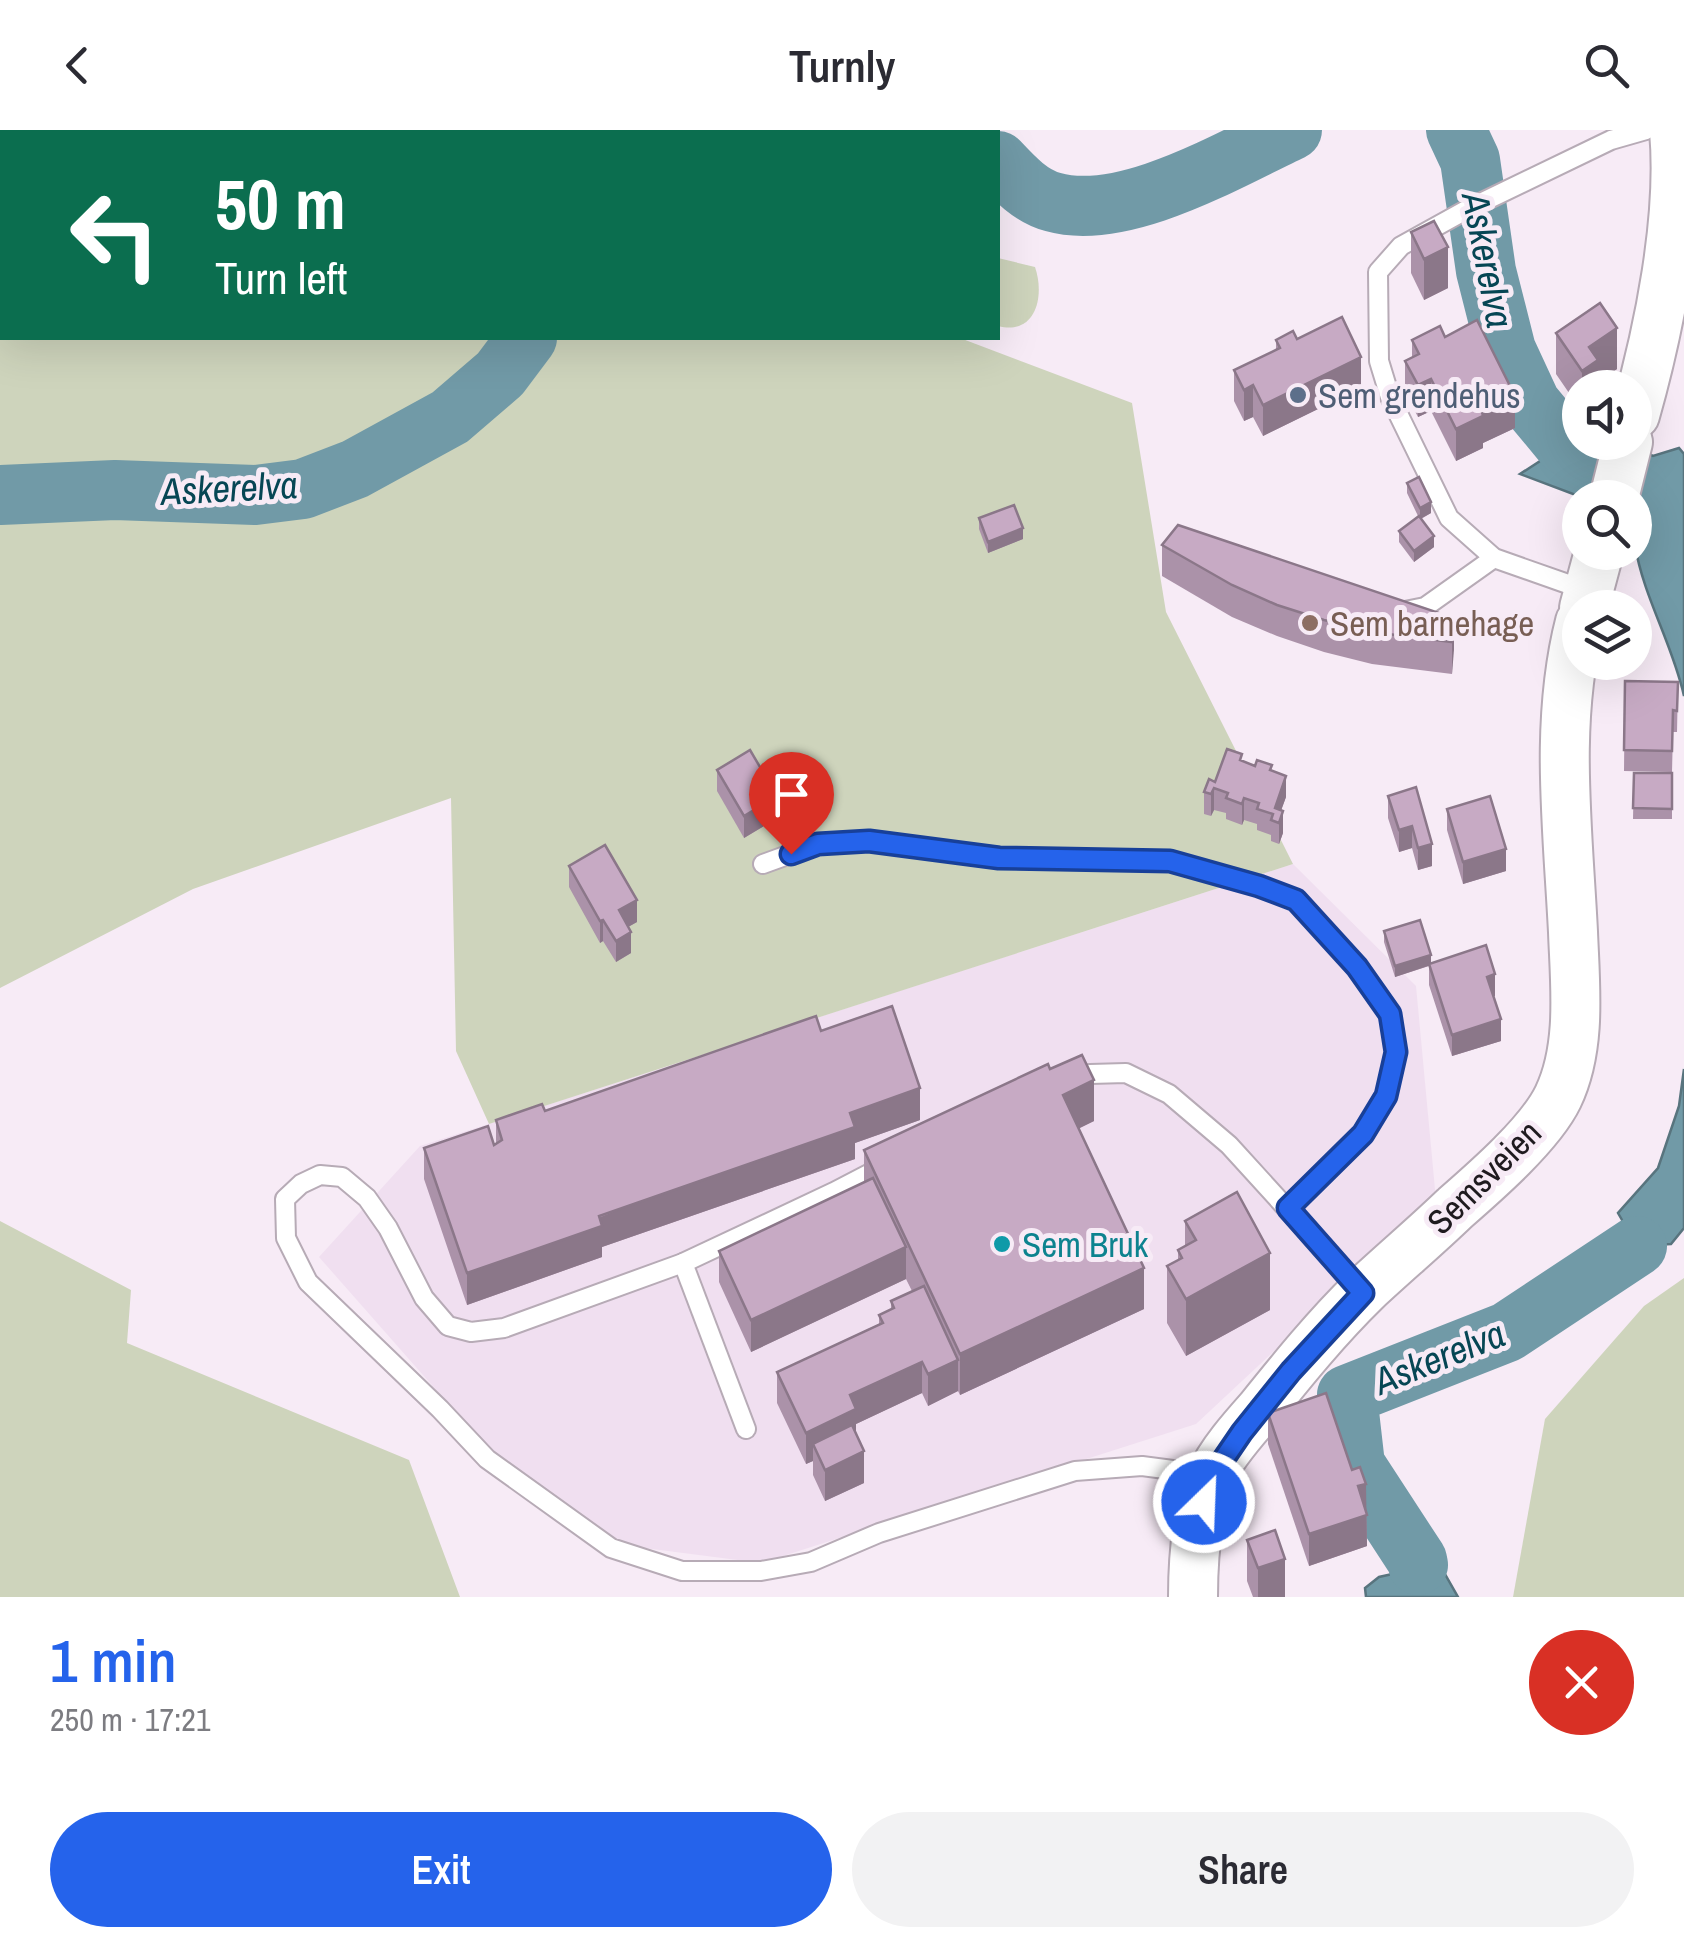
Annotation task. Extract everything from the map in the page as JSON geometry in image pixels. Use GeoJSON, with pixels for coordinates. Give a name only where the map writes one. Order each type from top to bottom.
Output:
{"type":"FeatureCollection","features":[{"type":"Feature","properties":{"kind":"main road"},"geometry":{"type":"LineString","coordinates":[[1648,370],[1674,284],[1678,166],[1674,130]]}},
{"type":"Feature","properties":{"kind":"main road","name":"Semsveien"},"geometry":{"type":"LineString","coordinates":[[1193,1597],[1198,1529],[1212,1476],[1242,1432],[1291,1371],[1363,1293],[1487,1180],[1539,1125],[1558,1097],[1569,1063],[1576,1010],[1565,736],[1568,680]]}},
{"type":"Feature","properties":{"kind":"lane"},"geometry":{"type":"LineString","coordinates":[[1580,590],[1494,558],[1449,518],[1390,397],[1378,361],[1378,272],[1400,246],[1466,210],[1611,140],[1646,130]]}},
{"type":"Feature","properties":{"kind":"lane"},"geometry":{"type":"LineString","coordinates":[[1384,615],[1425,607],[1494,558]]}},
{"type":"Feature","properties":{"kind":"lane"},"geometry":{"type":"LineString","coordinates":[[763,864],[818,844],[869,841],[999,858],[1170,861],[1296,900],[1357,967],[1390,1014],[1396,1052],[1386,1096],[1363,1134],[1288,1208]]}},
{"type":"Feature","properties":{"kind":"lane"},"geometry":{"type":"LineString","coordinates":[[1047,1086],[1090,1074],[1126,1072],[1169,1094],[1228,1145],[1363,1293]]}},
{"type":"Feature","properties":{"kind":"lane"},"geometry":{"type":"LineString","coordinates":[[900,1158],[683,1262],[504,1328],[471,1332],[448,1326],[424,1298],[388,1228],[367,1198],[342,1178],[320,1175],[300,1184],[285,1199],[286,1238],[308,1282],[487,1459],[611,1548],[682,1571],[761,1571],[811,1562],[879,1532],[1075,1471],[1142,1466],[1212,1476]]}},
{"type":"Feature","properties":{"kind":"lane"},"geometry":{"type":"LineString","coordinates":[[683,1262],[746,1430]]}},
{"type":"Feature","properties":{"kind":"shaded area"},"geometry":{"type":"Polygon","coordinates":[[[1293,864],[1416,986],[1436,1200],[1196,1424],[761,1563],[621,1545],[496,1458],[319,1257],[420,1146],[1293,864]]]}},
{"type":"Feature","properties":{"kind":"green space"},"geometry":{"type":"Polygon","coordinates":[[[1000,258],[1035,267],[1038,278],[1034,311],[1021,325],[1000,326],[1000,258]]]}},
{"type":"Feature","properties":{"kind":"green space"},"geometry":{"type":"Polygon","coordinates":[[[0,340],[965,340],[1132,403],[1166,612],[1293,864],[489,1124],[456,1051],[451,798],[193,889],[0,988],[0,340]]]}},
{"type":"Feature","properties":{"kind":"green space"},"geometry":{"type":"Polygon","coordinates":[[[0,1221],[131,1290],[127,1343],[409,1460],[460,1597],[0,1597],[0,1221]]]}},
{"type":"Feature","properties":{"kind":"green space"},"geometry":{"type":"Polygon","coordinates":[[[1684,1278],[1684,1597],[1513,1597],[1545,1419],[1644,1306],[1684,1278]]]}},
{"type":"Feature","properties":{"kind":"water"},"geometry":{"type":"Polygon","coordinates":[[[1562,447],[1562,460],[1652,460],[1652,456],[1679,448],[1684,454],[1684,696],[1652,605],[1652,590],[1647,590],[1641,570],[1652,570],[1652,480],[1562,480],[1562,490],[1520,474],[1562,447]]]}},
{"type":"Feature","properties":{"kind":"water"},"geometry":{"type":"Polygon","coordinates":[[[1684,1069],[1684,1228],[1671,1244],[1637,1246],[1618,1213],[1658,1168],[1679,1106],[1684,1069]]]}},
{"type":"Feature","properties":{"kind":"water"},"geometry":{"type":"Polygon","coordinates":[[[1437,1560],[1458,1597],[1366,1597],[1365,1588],[1379,1577],[1437,1560]]]}},
{"type":"Feature","properties":{"kind":"building"},"geometry":{"type":"Polygon","coordinates":[[[1434,221],[1448,247],[1424,259],[1411,232],[1434,221]]]}},
{"type":"Feature","properties":{"kind":"building"},"geometry":{"type":"Polygon","coordinates":[[[1600,303],[1617,328],[1589,347],[1598,360],[1583,370],[1556,333],[1600,303]]]}},
{"type":"Feature","properties":{"kind":"building"},"geometry":{"type":"Polygon","coordinates":[[[1342,317],[1361,357],[1263,405],[1253,385],[1244,390],[1234,370],[1280,348],[1276,340],[1293,331],[1297,339],[1342,317]]]}},
{"type":"Feature","properties":{"kind":"building"},"geometry":{"type":"Polygon","coordinates":[[[1477,320],[1515,396],[1456,429],[1431,379],[1418,385],[1405,361],[1419,354],[1412,340],[1440,326],[1445,337],[1477,320]]]}},
{"type":"Feature","properties":{"kind":"building"},"geometry":{"type":"Polygon","coordinates":[[[1419,477],[1431,502],[1420,508],[1407,483],[1419,477]]]}},
{"type":"Feature","properties":{"kind":"building"},"geometry":{"type":"Polygon","coordinates":[[[1014,505],[1023,528],[988,542],[979,518],[1014,505]]]}},
{"type":"Feature","properties":{"kind":"building"},"geometry":{"type":"Polygon","coordinates":[[[1419,516],[1434,536],[1414,551],[1399,531],[1419,516]]]}},
{"type":"Feature","properties":{"kind":"building"},"geometry":{"type":"Polygon","coordinates":[[[1178,525],[1454,618],[1452,642],[1372,632],[1277,605],[1232,585],[1162,545],[1178,525]]]}},
{"type":"Feature","properties":{"kind":"building"},"geometry":{"type":"Polygon","coordinates":[[[1625,681],[1678,682],[1672,751],[1624,750],[1625,681]]]}},
{"type":"Feature","properties":{"kind":"building"},"geometry":{"type":"Polygon","coordinates":[[[1227,749],[1242,754],[1240,760],[1255,766],[1257,760],[1272,765],[1270,770],[1286,776],[1275,808],[1283,811],[1279,823],[1271,820],[1273,814],[1257,809],[1259,803],[1244,798],[1242,804],[1214,788],[1211,794],[1204,792],[1209,779],[1215,782],[1227,749]]]}},
{"type":"Feature","properties":{"kind":"building"},"geometry":{"type":"Polygon","coordinates":[[[750,750],[777,796],[744,816],[717,770],[750,750]]]}},
{"type":"Feature","properties":{"kind":"building"},"geometry":{"type":"Polygon","coordinates":[[[1634,773],[1672,773],[1672,809],[1633,808],[1634,773]]]}},
{"type":"Feature","properties":{"kind":"building"},"geometry":{"type":"Polygon","coordinates":[[[1416,787],[1432,844],[1418,848],[1412,826],[1399,830],[1388,796],[1416,787]]]}},
{"type":"Feature","properties":{"kind":"building"},"geometry":{"type":"Polygon","coordinates":[[[1490,796],[1506,849],[1463,862],[1447,809],[1490,796]]]}},
{"type":"Feature","properties":{"kind":"building"},"geometry":{"type":"Polygon","coordinates":[[[605,845],[637,900],[619,910],[631,932],[616,941],[569,866],[605,845]]]}},
{"type":"Feature","properties":{"kind":"building"},"geometry":{"type":"Polygon","coordinates":[[[1420,920],[1431,955],[1395,966],[1384,931],[1420,920]]]}},
{"type":"Feature","properties":{"kind":"building"},"geometry":{"type":"Polygon","coordinates":[[[1486,945],[1495,974],[1487,977],[1501,1019],[1452,1035],[1429,964],[1486,945]]]}},
{"type":"Feature","properties":{"kind":"building"},"geometry":{"type":"Polygon","coordinates":[[[892,1006],[920,1088],[850,1113],[855,1127],[599,1216],[602,1226],[467,1273],[424,1148],[488,1126],[494,1145],[502,1140],[496,1120],[542,1104],[545,1111],[816,1016],[821,1031],[892,1006]]]}},
{"type":"Feature","properties":{"kind":"building","name":"Sem Bruk"},"geometry":{"type":"Polygon","coordinates":[[[1082,1055],[1094,1080],[1063,1095],[1144,1268],[960,1354],[864,1150],[1048,1064],[1050,1069],[1082,1055]]]}},
{"type":"Feature","properties":{"kind":"building"},"geometry":{"type":"Polygon","coordinates":[[[873,1178],[906,1247],[751,1320],[719,1251],[873,1178]]]}},
{"type":"Feature","properties":{"kind":"building"},"geometry":{"type":"Polygon","coordinates":[[[1237,1192],[1270,1253],[1186,1299],[1167,1266],[1182,1258],[1178,1250],[1196,1240],[1185,1221],[1237,1192]]]}},
{"type":"Feature","properties":{"kind":"building"},"geometry":{"type":"Polygon","coordinates":[[[924,1286],[958,1360],[928,1374],[922,1362],[850,1395],[856,1409],[806,1433],[777,1372],[883,1323],[879,1315],[894,1308],[891,1301],[924,1286]]]}},
{"type":"Feature","properties":{"kind":"building"},"geometry":{"type":"Polygon","coordinates":[[[1326,1393],[1352,1470],[1360,1467],[1366,1484],[1358,1486],[1367,1515],[1309,1534],[1268,1413],[1326,1393]]]}},
{"type":"Feature","properties":{"kind":"building"},"geometry":{"type":"Polygon","coordinates":[[[852,1425],[864,1451],[825,1470],[813,1444],[852,1425]]]}},
{"type":"Feature","properties":{"kind":"building"},"geometry":{"type":"Polygon","coordinates":[[[1275,1530],[1285,1559],[1258,1568],[1247,1540],[1275,1530]]]}},
{"type":"Feature","properties":{"kind":"waterway","name":"Askerelva"},"geometry":{"type":"LineString","coordinates":[[1000,163],[1022,185],[1053,202],[1081,206],[1111,203],[1175,185],[1292,130]]}},
{"type":"Feature","properties":{"kind":"waterway","name":"Askerelva"},"geometry":{"type":"LineString","coordinates":[[1456,130],[1470,160],[1486,271],[1506,350],[1531,404],[1565,445],[1625,480]]}},
{"type":"Feature","properties":{"kind":"waterway","name":"Askerelva"},"geometry":{"type":"LineString","coordinates":[[0,495],[115,490],[255,495],[303,489],[355,469],[450,417],[500,374],[526,340]]}},
{"type":"Feature","properties":{"kind":"waterway","name":"Askerelva"},"geometry":{"type":"LineString","coordinates":[[1418,1565],[1355,1465],[1347,1395],[1507,1332],[1637,1246]]}},
{"type":"Feature","properties":{"kind":"place","name":"Sem grendehus"},"geometry":{"type":"Point","coordinates":[1298,395]}},
{"type":"Feature","properties":{"kind":"place","name":"Sem barnehage"},"geometry":{"type":"Point","coordinates":[1310,623]}},
{"type":"Feature","properties":{"kind":"place","name":"Sem Bruk"},"geometry":{"type":"Point","coordinates":[1002,1244]}},
{"type":"Feature","properties":{"kind":"route"},"geometry":{"type":"LineString","coordinates":[[791,854],[818,844],[869,841],[999,858],[1170,861],[1296,900],[1357,967],[1390,1014],[1396,1052],[1386,1096],[1363,1134],[1288,1208],[1363,1293],[1291,1371],[1242,1432],[1212,1476],[1204,1502]]}}]}
